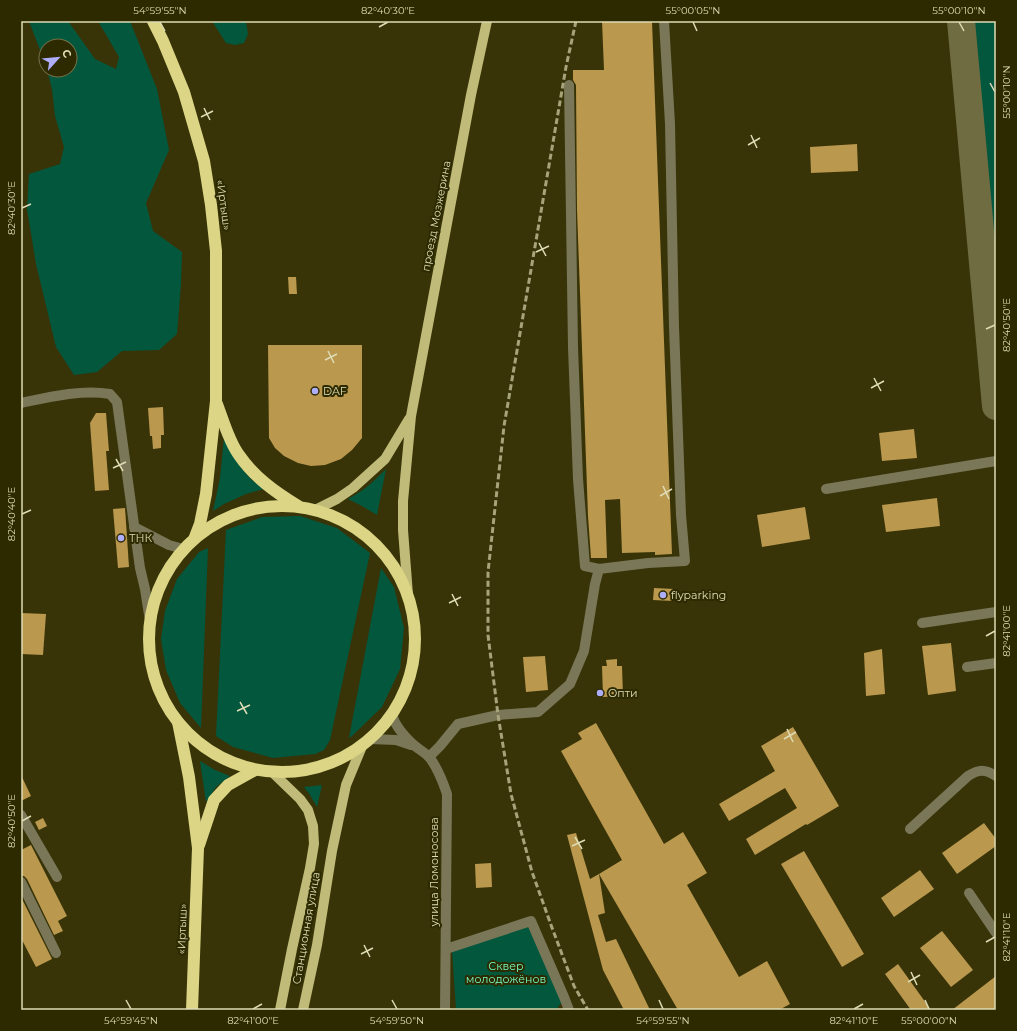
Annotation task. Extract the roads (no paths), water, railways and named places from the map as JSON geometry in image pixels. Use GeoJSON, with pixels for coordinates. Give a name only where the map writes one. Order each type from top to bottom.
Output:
{"type":"FeatureCollection","features":[{"type":"Feature","properties":{"kind":"highway","name":"«Иртыш»"},"geometry":{"type":"LineString","coordinates":[[153,21],[184,92],[204,162],[216,251],[216,401]]}},
{"type":"Feature","properties":{"kind":"highway"},"geometry":{"type":"LineString","coordinates":[[216,401],[238,455],[255,474],[280,495],[299,506]]}},
{"type":"Feature","properties":{"kind":"highway"},"geometry":{"type":"LineString","coordinates":[[195,537],[200,524],[206,494],[216,401]]}},
{"type":"Feature","properties":{"kind":"highway"},"geometry":{"type":"LineString","coordinates":[[271,506],[299,506],[316,510],[346,522],[372,541],[394,566],[408,596],[414,626],[414,656],[406,686],[392,714],[367,742],[341,758],[316,768],[273,773],[255,770],[208,750],[178,722],[159,691],[150,657],[150,621],[156,595],[167,570],[183,549],[195,537],[218,521],[244,510],[271,506]]}},
{"type":"Feature","properties":{"kind":"highway"},"geometry":{"type":"LineString","coordinates":[[178,722],[189,777],[198,848]]}},
{"type":"Feature","properties":{"kind":"highway"},"geometry":{"type":"LineString","coordinates":[[198,848],[214,800],[228,785],[255,770]]}},
{"type":"Feature","properties":{"kind":"highway","name":"«Иртыш»"},"geometry":{"type":"LineString","coordinates":[[192,1010],[198,848]]}},
{"type":"Feature","properties":{"kind":"main road","name":"проезд Мозжерина"},"geometry":{"type":"LineString","coordinates":[[408,596],[403,530],[403,501],[411,416],[471,95],[487,21]]}},
{"type":"Feature","properties":{"kind":"main road","name":"проезд Мозжерина"},"geometry":{"type":"LineString","coordinates":[[316,510],[337,499],[353,488],[385,459],[411,416]]}},
{"type":"Feature","properties":{"kind":"main road","name":"Станционная улица"},"geometry":{"type":"LineString","coordinates":[[303,1010],[317,945],[332,851],[346,785],[367,742]]}},
{"type":"Feature","properties":{"kind":"main road","name":"Станционная улица"},"geometry":{"type":"LineString","coordinates":[[273,773],[300,799],[308,810],[313,826],[314,844],[280,1010]]}},
{"type":"Feature","properties":{"kind":"street"},"geometry":{"type":"LineString","coordinates":[[569,85],[573,347],[578,479],[585,566],[599,569],[648,563],[685,561],[681,515],[674,327],[670,124],[664,21]]}},
{"type":"Feature","properties":{"kind":"street"},"geometry":{"type":"LineString","coordinates":[[21,403],[55,395],[99,392],[110,394],[117,402],[140,568],[150,621]]}},
{"type":"Feature","properties":{"kind":"street"},"geometry":{"type":"LineString","coordinates":[[826,489],[996,461]]}},
{"type":"Feature","properties":{"kind":"street"},"geometry":{"type":"LineString","coordinates":[[134,527],[169,545],[183,549]]}},
{"type":"Feature","properties":{"kind":"street"},"geometry":{"type":"LineString","coordinates":[[429,757],[458,724],[498,715],[538,712],[570,684],[584,651],[595,584],[599,569]]}},
{"type":"Feature","properties":{"kind":"street"},"geometry":{"type":"LineString","coordinates":[[922,623],[996,612]]}},
{"type":"Feature","properties":{"kind":"street"},"geometry":{"type":"LineString","coordinates":[[967,667],[996,664]]}},
{"type":"Feature","properties":{"kind":"street"},"geometry":{"type":"LineString","coordinates":[[392,714],[393,719],[401,732],[415,746]]}},
{"type":"Feature","properties":{"kind":"street"},"geometry":{"type":"LineString","coordinates":[[367,742],[396,740],[415,746]]}},
{"type":"Feature","properties":{"kind":"street","name":"улица Ломоносова"},"geometry":{"type":"LineString","coordinates":[[415,746],[429,757],[440,775],[447,794],[445,1010]]}},
{"type":"Feature","properties":{"kind":"street"},"geometry":{"type":"LineString","coordinates":[[910,830],[968,776],[982,770],[996,776]]}},
{"type":"Feature","properties":{"kind":"street"},"geometry":{"type":"LineString","coordinates":[[21,815],[57,877]]}},
{"type":"Feature","properties":{"kind":"street"},"geometry":{"type":"LineString","coordinates":[[21,882],[56,953]]}},
{"type":"Feature","properties":{"kind":"street"},"geometry":{"type":"LineString","coordinates":[[969,893],[996,933]]}},
{"type":"Feature","properties":{"kind":"street"},"geometry":{"type":"LineString","coordinates":[[446,949],[531,921],[569,1010]]}},
{"type":"Feature","properties":{"kind":"railway"},"geometry":{"type":"LineString","coordinates":[[576,21],[566,67],[504,426],[488,572],[488,635],[498,715],[511,794],[532,872],[574,986],[588,1010]]}},
{"type":"Feature","properties":{"kind":"place","name":"DAF"},"geometry":{"type":"Point","coordinates":[315,391]}},
{"type":"Feature","properties":{"kind":"place","name":"ТНК"},"geometry":{"type":"Point","coordinates":[121,538]}},
{"type":"Feature","properties":{"kind":"place","name":"flyparking"},"geometry":{"type":"Point","coordinates":[663,595]}},
{"type":"Feature","properties":{"kind":"place","name":"Опти"},"geometry":{"type":"Point","coordinates":[600,693]}},
{"type":"Feature","properties":{"kind":"park label","name":"Сквер молодожёнов"},"geometry":{"type":"Point","coordinates":[506,972]}}]}
